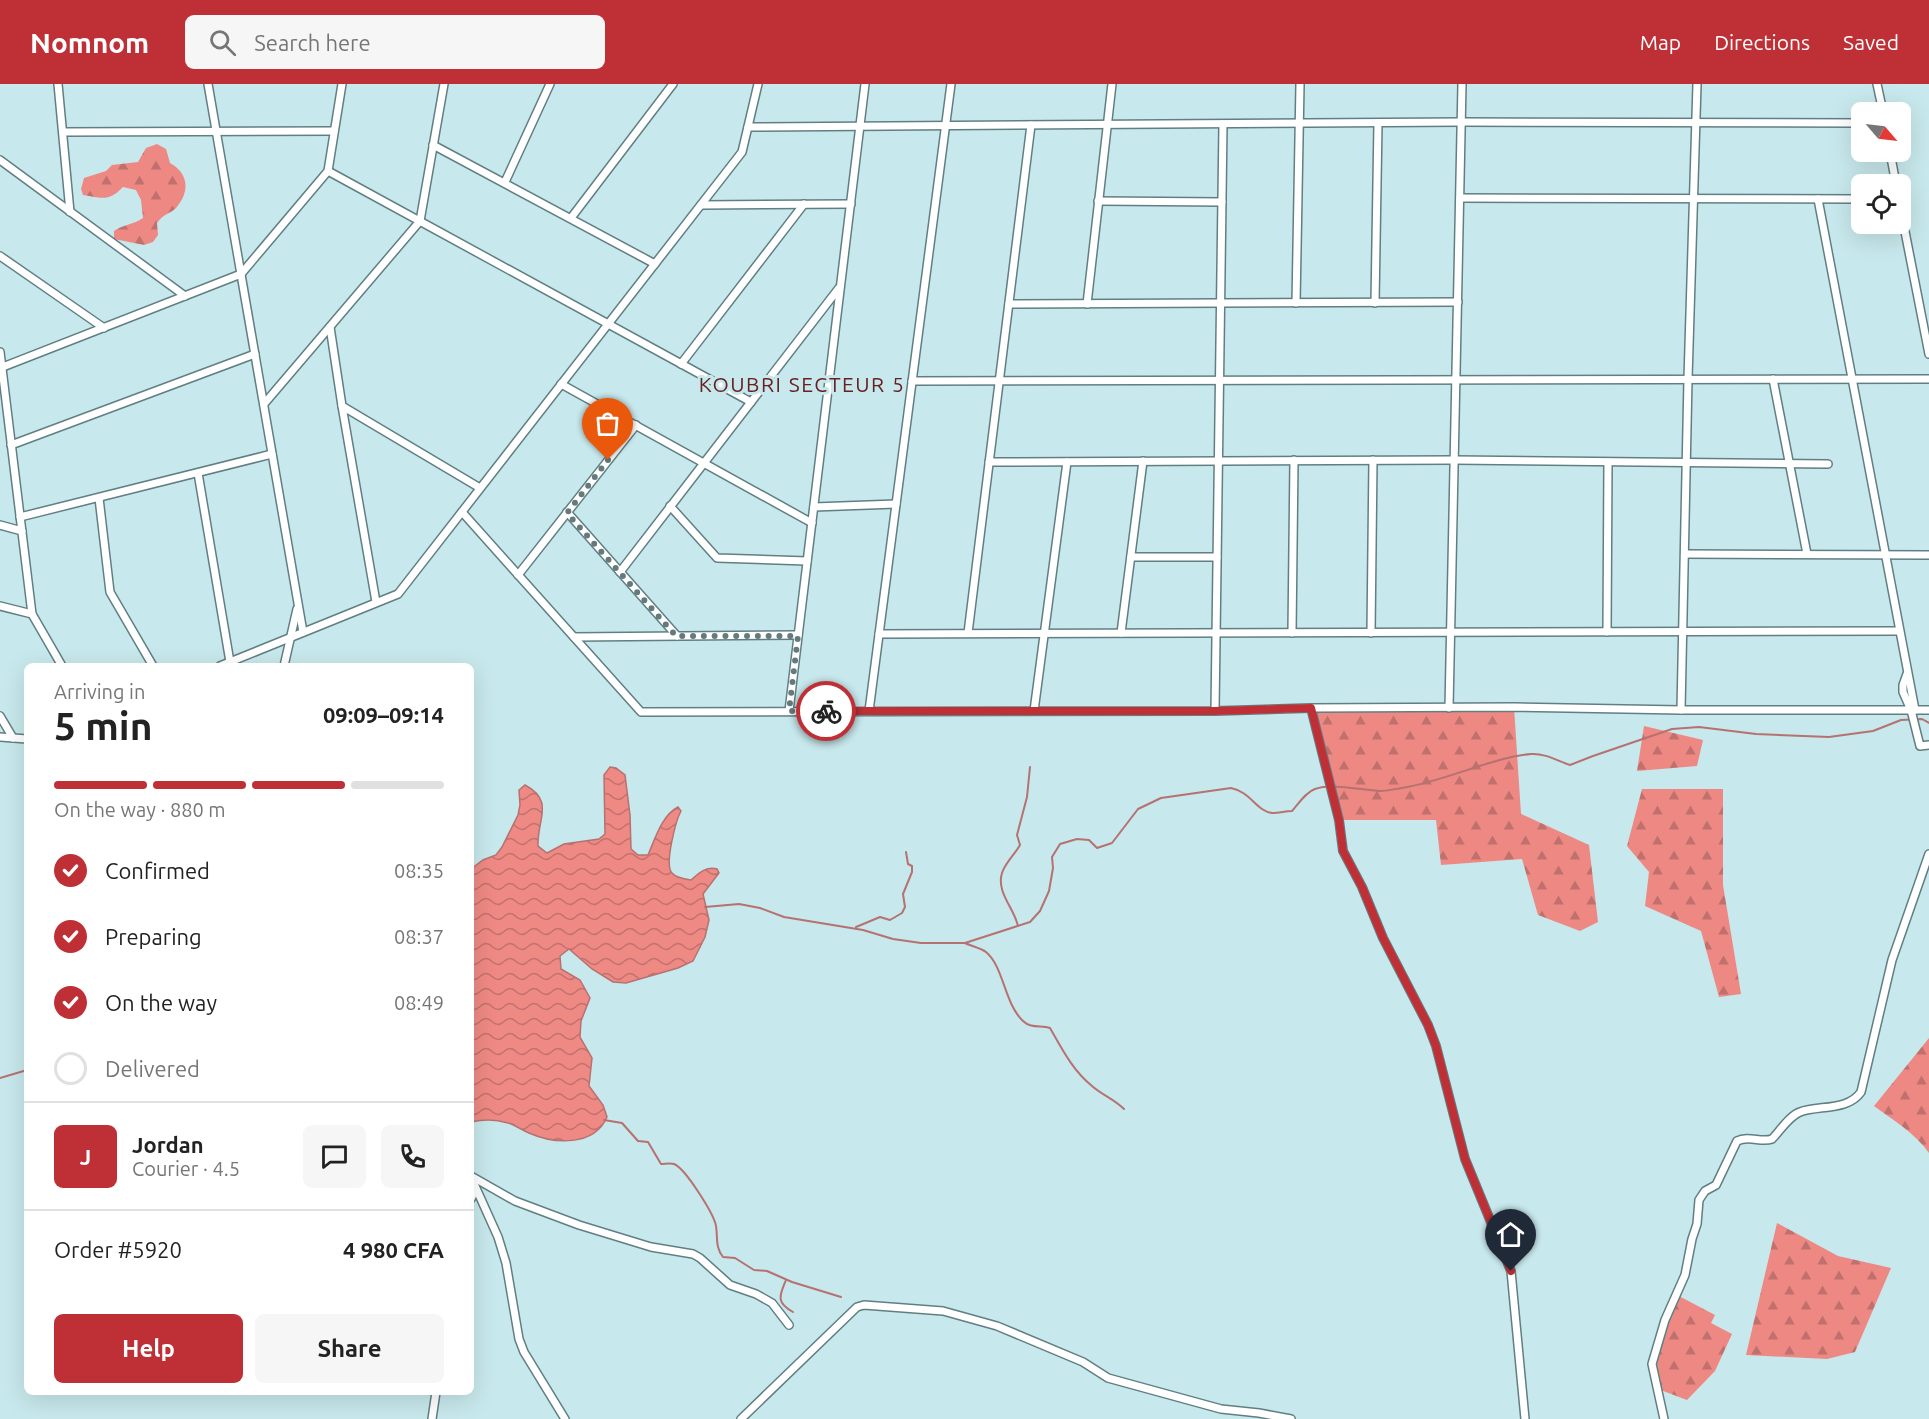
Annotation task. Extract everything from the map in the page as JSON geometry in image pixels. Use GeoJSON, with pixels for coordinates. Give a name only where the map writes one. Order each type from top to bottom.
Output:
{"type":"FeatureCollection","features":[{"type":"Feature","properties":{"kind":"street"},"geometry":{"type":"LineString","coordinates":[[58,84],[70,212]]}},
{"type":"Feature","properties":{"kind":"street"},"geometry":{"type":"LineString","coordinates":[[208,84],[303,632]]}},
{"type":"Feature","properties":{"kind":"street"},"geometry":{"type":"LineString","coordinates":[[1,368],[242,274],[328,171],[342,84]]}},
{"type":"Feature","properties":{"kind":"street"},"geometry":{"type":"LineString","coordinates":[[264,404],[420,221],[444,84]]}},
{"type":"Feature","properties":{"kind":"street"},"geometry":{"type":"LineString","coordinates":[[505,182],[550,84]]}},
{"type":"Feature","properties":{"kind":"street"},"geometry":{"type":"LineString","coordinates":[[571,218],[673,84]]}},
{"type":"Feature","properties":{"kind":"street"},"geometry":{"type":"LineString","coordinates":[[198,473],[230,662],[398,594],[742,152],[758,84]]}},
{"type":"Feature","properties":{"kind":"street"},"geometry":{"type":"LineString","coordinates":[[789,711],[865,84]]}},
{"type":"Feature","properties":{"kind":"street"},"geometry":{"type":"LineString","coordinates":[[869,711],[951,84]]}},
{"type":"Feature","properties":{"kind":"street"},"geometry":{"type":"LineString","coordinates":[[1087,303],[1112,84]]}},
{"type":"Feature","properties":{"kind":"street"},"geometry":{"type":"LineString","coordinates":[[1296,303],[1300,84]]}},
{"type":"Feature","properties":{"kind":"street"},"geometry":{"type":"LineString","coordinates":[[1449,708],[1462,84]]}},
{"type":"Feature","properties":{"kind":"street"},"geometry":{"type":"LineString","coordinates":[[1681,710],[1697,84]]}},
{"type":"Feature","properties":{"kind":"street"},"geometry":{"type":"LineString","coordinates":[[1877,84],[1881,102]]}},
{"type":"Feature","properties":{"kind":"street"},"geometry":{"type":"LineString","coordinates":[[748,127],[1461,122],[1851,123]]}},
{"type":"Feature","properties":{"kind":"street"},"geometry":{"type":"LineString","coordinates":[[1375,303],[1378,123]]}},
{"type":"Feature","properties":{"kind":"street"},"geometry":{"type":"LineString","coordinates":[[1215,711],[1223,124]]}},
{"type":"Feature","properties":{"kind":"street"},"geometry":{"type":"LineString","coordinates":[[968,633],[1031,125]]}},
{"type":"Feature","properties":{"kind":"street"},"geometry":{"type":"LineString","coordinates":[[63,132],[334,131]]}},
{"type":"Feature","properties":{"kind":"street"},"geometry":{"type":"LineString","coordinates":[[433,145],[655,264]]}},
{"type":"Feature","properties":{"kind":"street"},"geometry":{"type":"LineString","coordinates":[[0,160],[185,296]]}},
{"type":"Feature","properties":{"kind":"street"},"geometry":{"type":"LineString","coordinates":[[328,171],[751,402]]}},
{"type":"Feature","properties":{"kind":"street"},"geometry":{"type":"LineString","coordinates":[[1460,198],[1851,199]]}},
{"type":"Feature","properties":{"kind":"street"},"geometry":{"type":"LineString","coordinates":[[1818,199],[1920,746],[1929,745]]}},
{"type":"Feature","properties":{"kind":"street"},"geometry":{"type":"LineString","coordinates":[[1098,201],[1222,202]]}},
{"type":"Feature","properties":{"kind":"street"},"geometry":{"type":"LineString","coordinates":[[681,364],[804,204]]}},
{"type":"Feature","properties":{"kind":"street"},"geometry":{"type":"LineString","coordinates":[[700,206],[851,204]]}},
{"type":"Feature","properties":{"kind":"street"},"geometry":{"type":"LineString","coordinates":[[1905,234],[1929,354]]}},
{"type":"Feature","properties":{"kind":"street"},"geometry":{"type":"LineString","coordinates":[[0,256],[104,328]]}},
{"type":"Feature","properties":{"kind":"street"},"geometry":{"type":"LineString","coordinates":[[620,572],[840,286]]}},
{"type":"Feature","properties":{"kind":"street"},"geometry":{"type":"LineString","coordinates":[[1009,304],[1458,302]]}},
{"type":"Feature","properties":{"kind":"street"},"geometry":{"type":"LineString","coordinates":[[330,327],[376,602]]}},
{"type":"Feature","properties":{"kind":"street"},"geometry":{"type":"LineString","coordinates":[[0,352],[32,614],[60,663]]}},
{"type":"Feature","properties":{"kind":"street"},"geometry":{"type":"LineString","coordinates":[[11,445],[255,354]]}},
{"type":"Feature","properties":{"kind":"street"},"geometry":{"type":"LineString","coordinates":[[1773,379],[1807,554]]}},
{"type":"Feature","properties":{"kind":"street"},"geometry":{"type":"LineString","coordinates":[[912,381],[1929,379]]}},
{"type":"Feature","properties":{"kind":"street"},"geometry":{"type":"LineString","coordinates":[[561,384],[812,523]]}},
{"type":"Feature","properties":{"kind":"street"},"geometry":{"type":"LineString","coordinates":[[342,406],[480,488]]}},
{"type":"Feature","properties":{"kind":"street"},"geometry":{"type":"LineString","coordinates":[[518,575],[636,425]]}},
{"type":"Feature","properties":{"kind":"street"},"geometry":{"type":"LineString","coordinates":[[20,517],[272,454]]}},
{"type":"Feature","properties":{"kind":"street"},"geometry":{"type":"LineString","coordinates":[[1292,633],[1294,460]]}},
{"type":"Feature","properties":{"kind":"street"},"geometry":{"type":"LineString","coordinates":[[1371,633],[1373,460]]}},
{"type":"Feature","properties":{"kind":"street"},"geometry":{"type":"LineString","coordinates":[[989,462],[1454,460],[1828,464]]}},
{"type":"Feature","properties":{"kind":"street"},"geometry":{"type":"LineString","coordinates":[[1121,633],[1143,461]]}},
{"type":"Feature","properties":{"kind":"street"},"geometry":{"type":"LineString","coordinates":[[1034,711],[1067,462]]}},
{"type":"Feature","properties":{"kind":"street"},"geometry":{"type":"LineString","coordinates":[[1607,632],[1608,462]]}},
{"type":"Feature","properties":{"kind":"street"},"geometry":{"type":"LineString","coordinates":[[99,498],[110,592],[151,663]]}},
{"type":"Feature","properties":{"kind":"street"},"geometry":{"type":"LineString","coordinates":[[814,507],[896,504]]}},
{"type":"Feature","properties":{"kind":"street"},"geometry":{"type":"LineString","coordinates":[[670,506],[717,558],[807,561]]}},
{"type":"Feature","properties":{"kind":"street"},"geometry":{"type":"LineString","coordinates":[[462,512],[641,712],[1215,711],[1311,708],[1929,710]]}},
{"type":"Feature","properties":{"kind":"street"},"geometry":{"type":"LineString","coordinates":[[567,513],[676,636]]}},
{"type":"Feature","properties":{"kind":"street"},"geometry":{"type":"LineString","coordinates":[[0,525],[22,531]]}},
{"type":"Feature","properties":{"kind":"street"},"geometry":{"type":"LineString","coordinates":[[1684,554],[1929,555]]}},
{"type":"Feature","properties":{"kind":"street"},"geometry":{"type":"LineString","coordinates":[[1131,557],[1217,557]]}},
{"type":"Feature","properties":{"kind":"street"},"geometry":{"type":"LineString","coordinates":[[285,663],[298,603]]}},
{"type":"Feature","properties":{"kind":"street"},"geometry":{"type":"LineString","coordinates":[[0,606],[32,614]]}},
{"type":"Feature","properties":{"kind":"street"},"geometry":{"type":"LineString","coordinates":[[879,634],[1899,631]]}},
{"type":"Feature","properties":{"kind":"street"},"geometry":{"type":"LineString","coordinates":[[574,637],[798,636]]}},
{"type":"Feature","properties":{"kind":"street"},"geometry":{"type":"LineString","coordinates":[[1311,708],[1339,820],[1343,851],[1362,887],[1383,938],[1428,1025],[1436,1046],[1465,1159],[1511,1271],[1525,1419]]}},
{"type":"Feature","properties":{"kind":"street"},"geometry":{"type":"LineString","coordinates":[[0,716],[13,738]]}},
{"type":"Feature","properties":{"kind":"street"},"geometry":{"type":"LineString","coordinates":[[0,738],[24,739]]}},
{"type":"Feature","properties":{"kind":"street"},"geometry":{"type":"LineString","coordinates":[[1664,1419],[1652,1364],[1665,1320],[1685,1275],[1692,1239],[1698,1224],[1699,1200],[1705,1191],[1716,1185],[1737,1141],[1743,1138],[1767,1141],[1798,1113],[1845,1103],[1857,1098],[1861,1092],[1892,960],[1929,854]]}},
{"type":"Feature","properties":{"kind":"street"},"geometry":{"type":"LineString","coordinates":[[474,1179],[515,1201],[579,1226],[651,1247],[693,1254],[730,1285],[756,1293],[772,1303],[789,1325]]}},
{"type":"Feature","properties":{"kind":"street"},"geometry":{"type":"LineString","coordinates":[[474,1187],[490,1219],[506,1263],[519,1339],[524,1352],[565,1419]]}},
{"type":"Feature","properties":{"kind":"street"},"geometry":{"type":"LineString","coordinates":[[741,1419],[857,1306],[864,1305],[943,1311],[997,1326],[1083,1362],[1108,1378],[1221,1409],[1291,1419]]}},
{"type":"Feature","properties":{"kind":"street"},"geometry":{"type":"LineString","coordinates":[[432,1419],[436,1395]]}},
{"type":"Feature","properties":{"kind":"green space"},"geometry":{"type":"Polygon","coordinates":[[[157,144],[166,149],[170,163],[184,177],[185,189],[181,202],[157,223],[158,235],[153,242],[144,245],[114,239],[114,231],[143,218],[141,200],[136,190],[123,187],[109,197],[83,195],[81,189],[84,178],[106,171],[112,165],[138,162],[146,148],[157,144]]]}},
{"type":"Feature","properties":{"kind":"green space"},"geometry":{"type":"Polygon","coordinates":[[[1514,707],[1521,814],[1589,845],[1598,922],[1580,931],[1538,915],[1522,859],[1441,865],[1436,820],[1339,820],[1311,708],[1514,707]]]}},
{"type":"Feature","properties":{"kind":"green space"},"geometry":{"type":"Polygon","coordinates":[[[1644,726],[1703,740],[1697,766],[1637,771],[1644,726]]]}},
{"type":"Feature","properties":{"kind":"green space"},"geometry":{"type":"Polygon","coordinates":[[[1642,789],[1723,789],[1723,885],[1741,994],[1719,997],[1701,931],[1645,906],[1649,872],[1627,846],[1642,789]]]}},
{"type":"Feature","properties":{"kind":"green space"},"geometry":{"type":"Polygon","coordinates":[[[1929,1038],[1929,1153],[1910,1133],[1874,1106],[1929,1038]]]}},
{"type":"Feature","properties":{"kind":"green space"},"geometry":{"type":"Polygon","coordinates":[[[1777,1223],[1838,1256],[1891,1268],[1855,1352],[1827,1359],[1746,1355],[1777,1223]]]}},
{"type":"Feature","properties":{"kind":"green space"},"geometry":{"type":"Polygon","coordinates":[[[1677,1295],[1715,1315],[1711,1323],[1732,1334],[1715,1371],[1687,1400],[1658,1389],[1652,1364],[1677,1295]]]}},
{"type":"Feature","properties":{"kind":"water"},"geometry":{"type":"Polygon","coordinates":[[[610,767],[616,768],[625,775],[631,849],[638,855],[648,855],[663,821],[678,807],[681,811],[670,852],[669,861],[672,873],[691,880],[706,869],[717,869],[719,873],[703,894],[709,920],[705,937],[693,961],[678,968],[626,983],[613,982],[592,969],[569,949],[560,956],[561,969],[580,980],[590,998],[581,1021],[580,1037],[592,1058],[589,1086],[603,1105],[607,1117],[593,1134],[561,1141],[539,1137],[503,1122],[474,1121],[474,867],[496,855],[502,847],[518,815],[519,790],[525,785],[540,797],[542,811],[538,846],[547,853],[564,844],[599,839],[605,834],[604,775],[610,767]]]}},
{"type":"Feature","properties":{"kind":"waterway"},"geometry":{"type":"LineString","coordinates":[[705,907],[739,904],[760,908],[784,917],[863,930],[893,939],[921,943],[965,943],[1030,922],[1040,911],[1049,891],[1053,868],[1052,857],[1060,844],[1077,839],[1089,840],[1097,848],[1112,843],[1138,809],[1161,798],[1231,788],[1244,793],[1266,812],[1277,813],[1292,811],[1309,793],[1322,787],[1391,790],[1418,785],[1515,756],[1531,754],[1546,756],[1570,765],[1672,729],[1699,727],[1756,734],[1829,737],[1873,731],[1901,720],[1922,719],[1929,723]]}},
{"type":"Feature","properties":{"kind":"waterway"},"geometry":{"type":"LineString","coordinates":[[1018,926],[1003,893],[1001,880],[1005,866],[1020,845],[1017,835],[1027,797],[1030,767]]}},
{"type":"Feature","properties":{"kind":"waterway"},"geometry":{"type":"LineString","coordinates":[[856,927],[880,917],[890,920],[902,913],[905,907],[903,894],[912,872],[906,852]]}},
{"type":"Feature","properties":{"kind":"waterway"},"geometry":{"type":"LineString","coordinates":[[965,943],[986,952],[992,959],[1012,1005],[1023,1021],[1033,1026],[1050,1028],[1079,1074],[1124,1109]]}},
{"type":"Feature","properties":{"kind":"waterway"},"geometry":{"type":"LineString","coordinates":[[0,1078],[24,1071]]}},
{"type":"Feature","properties":{"kind":"waterway"},"geometry":{"type":"LineString","coordinates":[[604,1120],[622,1123],[638,1141],[648,1142],[661,1164],[674,1164],[679,1167],[698,1192],[714,1220],[718,1246],[723,1257],[735,1258],[754,1270],[767,1271],[792,1282],[841,1297]]}},
{"type":"Feature","properties":{"kind":"waterway"},"geometry":{"type":"LineString","coordinates":[[786,1280],[780,1298],[783,1305],[793,1312]]}},
{"type":"Feature","properties":{"kind":"way so far"},"geometry":{"type":"LineString","coordinates":[[608,460],[567,513],[676,636],[798,636],[789,711],[826,711]]}},
{"type":"Feature","properties":{"kind":"district","name":"KOUBRI SECTEUR 5"},"geometry":{"type":"Point","coordinates":[802,385]}},
{"type":"Feature","properties":{"kind":"route"},"geometry":{"type":"LineString","coordinates":[[826,711],[1215,711],[1311,708],[1339,820],[1343,851],[1362,887],[1383,938],[1428,1025],[1436,1046],[1465,1159],[1511,1271]]}}]}
